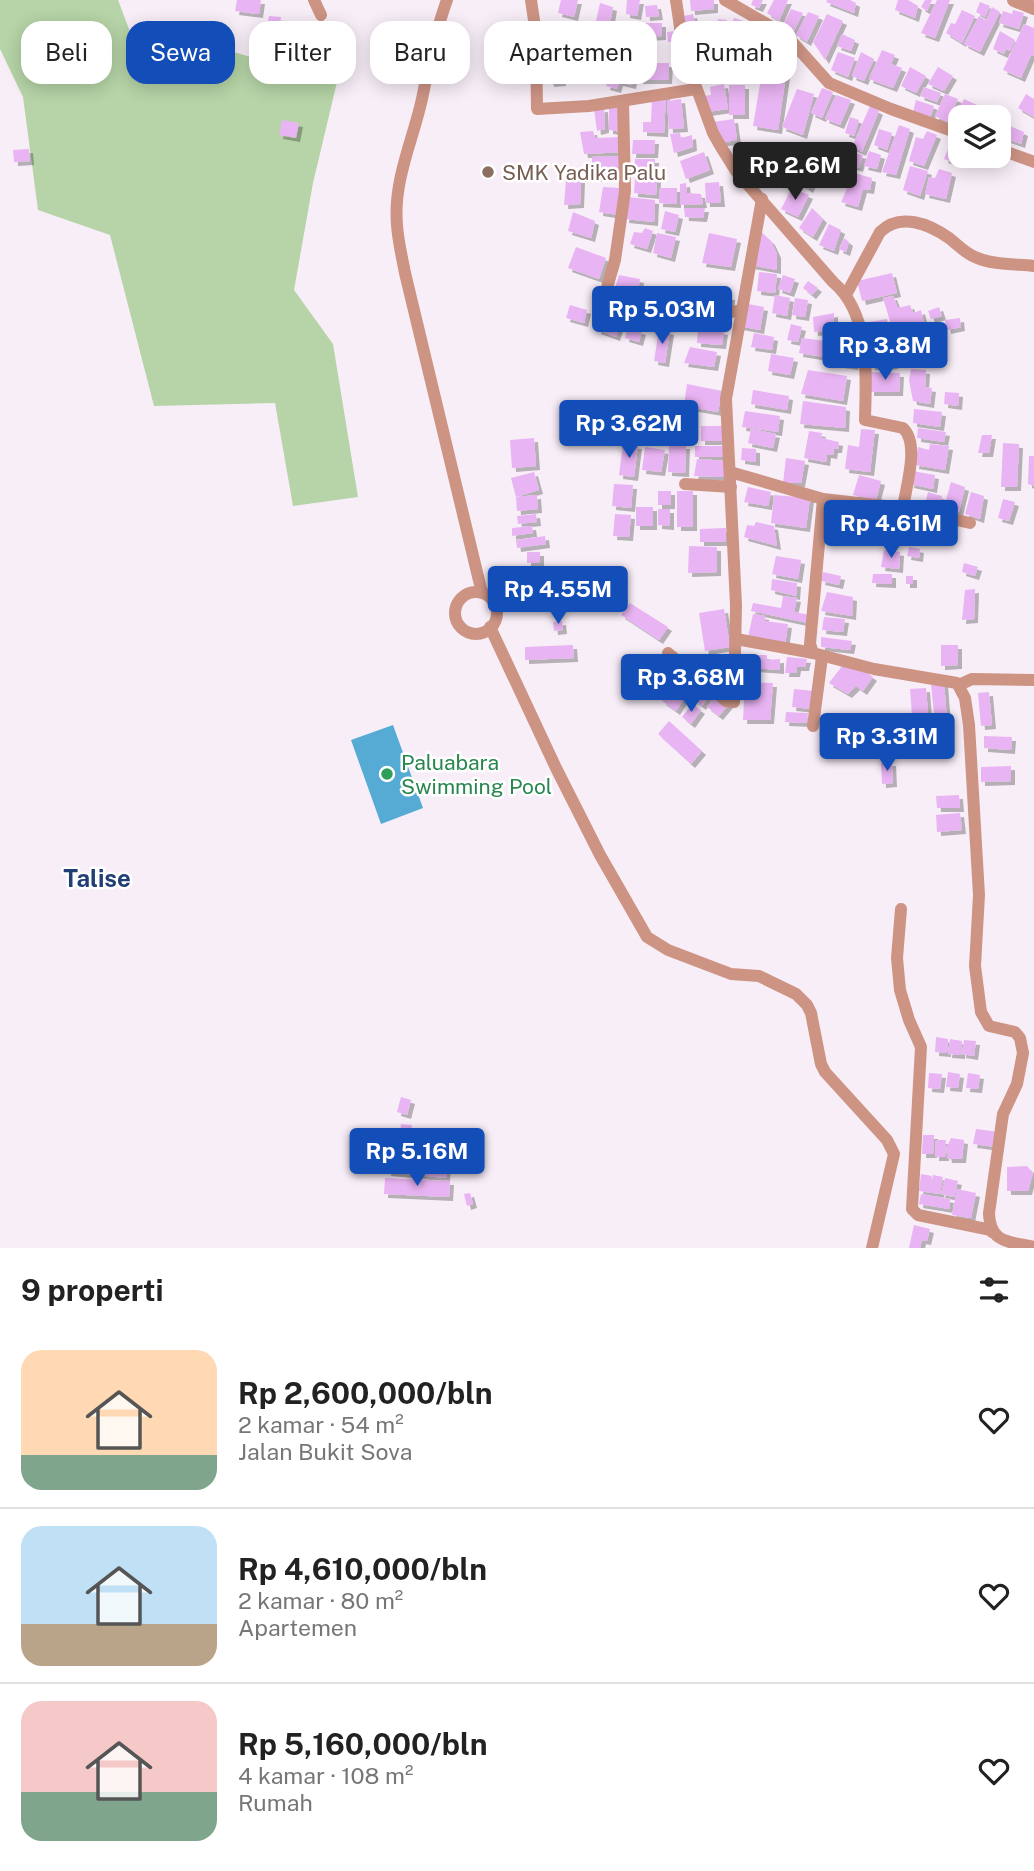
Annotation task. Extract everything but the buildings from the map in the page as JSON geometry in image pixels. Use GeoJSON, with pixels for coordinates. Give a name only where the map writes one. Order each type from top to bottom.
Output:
{"type":"FeatureCollection","features":[{"type":"Feature","properties":{"kind":"street"},"geometry":{"type":"LineString","coordinates":[[314,0],[321,15]]}},
{"type":"Feature","properties":{"kind":"street"},"geometry":{"type":"LineString","coordinates":[[447,0],[437,28],[405,155],[397,203],[397,224],[405,273],[482,593]]}},
{"type":"Feature","properties":{"kind":"street"},"geometry":{"type":"LineString","coordinates":[[531,0],[536,34],[537,109],[623,101],[696,89]]}},
{"type":"Feature","properties":{"kind":"street"},"geometry":{"type":"LineString","coordinates":[[676,0],[684,54],[713,133],[727,159],[833,282],[847,293],[863,338],[866,374],[865,420],[897,426],[909,434],[912,452],[903,508]]}},
{"type":"Feature","properties":{"kind":"street"},"geometry":{"type":"LineString","coordinates":[[725,0],[786,35],[829,83],[948,130]]}},
{"type":"Feature","properties":{"kind":"street"},"geometry":{"type":"LineString","coordinates":[[1014,0],[1034,8]]}},
{"type":"Feature","properties":{"kind":"street"},"geometry":{"type":"LineString","coordinates":[[623,101],[625,191],[606,291],[608,304],[624,312],[681,323],[740,310]]}},
{"type":"Feature","properties":{"kind":"street"},"geometry":{"type":"LineString","coordinates":[[1011,153],[1034,162]]}},
{"type":"Feature","properties":{"kind":"street"},"geometry":{"type":"LineString","coordinates":[[668,653],[719,695],[733,702],[736,582],[726,399],[762,200]]}},
{"type":"Feature","properties":{"kind":"street"},"geometry":{"type":"LineString","coordinates":[[847,293],[880,232],[888,224],[897,221],[928,226],[976,258],[1034,266]]}},
{"type":"Feature","properties":{"kind":"street"},"geometry":{"type":"LineString","coordinates":[[730,472],[823,499],[903,508],[970,523]]}},
{"type":"Feature","properties":{"kind":"street"},"geometry":{"type":"LineString","coordinates":[[685,484],[731,487]]}},
{"type":"Feature","properties":{"kind":"street"},"geometry":{"type":"LineString","coordinates":[[813,726],[817,655],[810,644],[823,499]]}},
{"type":"Feature","properties":{"kind":"street"},"geometry":{"type":"LineString","coordinates":[[482,593],[491,599],[496,610],[495,621],[481,633],[469,633],[460,626],[455,616],[457,605],[463,596],[482,593]]}},
{"type":"Feature","properties":{"kind":"street"},"geometry":{"type":"LineString","coordinates":[[490,627],[600,855],[647,937],[668,950],[731,974],[758,976],[777,983],[807,1004],[814,1021],[821,1064],[825,1072],[887,1140],[894,1154],[872,1248]]}},
{"type":"Feature","properties":{"kind":"street"},"geometry":{"type":"LineString","coordinates":[[736,639],[817,655],[874,670],[947,680],[959,685],[965,698],[976,832],[979,895],[975,966],[981,1012],[989,1026],[1015,1032],[1020,1038],[1023,1054],[1017,1084],[1003,1114],[989,1213],[992,1231]]}},
{"type":"Feature","properties":{"kind":"street"},"geometry":{"type":"LineString","coordinates":[[959,685],[972,679],[1034,680]]}},
{"type":"Feature","properties":{"kind":"street"},"geometry":{"type":"LineString","coordinates":[[901,908],[897,958],[900,990],[921,1047],[912,1209],[918,1215],[992,1231],[1004,1239],[1034,1247]]}},
{"type":"Feature","properties":{"kind":"green space"},"geometry":{"type":"Polygon","coordinates":[[[0,0],[118,0],[126,21],[126,84],[235,84],[235,52],[249,57],[249,84],[337,84],[313,183],[294,290],[333,344],[358,497],[293,506],[275,403],[154,406],[110,235],[38,210],[23,97],[0,49],[0,0]]]}},
{"type":"Feature","properties":{"kind":"water","name":"Paluabara Swimming Pool"},"geometry":{"type":"Polygon","coordinates":[[[393,725],[423,808],[381,824],[351,740],[393,725]]]}},
{"type":"Feature","properties":{"kind":"place","name":"SMK Yadika Palu"},"geometry":{"type":"Point","coordinates":[488,172]}},
{"type":"Feature","properties":{"kind":"place","name":"Paluabara Swimming Pool"},"geometry":{"type":"Point","coordinates":[387,774]}},
{"type":"Feature","properties":{"kind":"district","name":"Talise"},"geometry":{"type":"Point","coordinates":[97,878]}}]}
